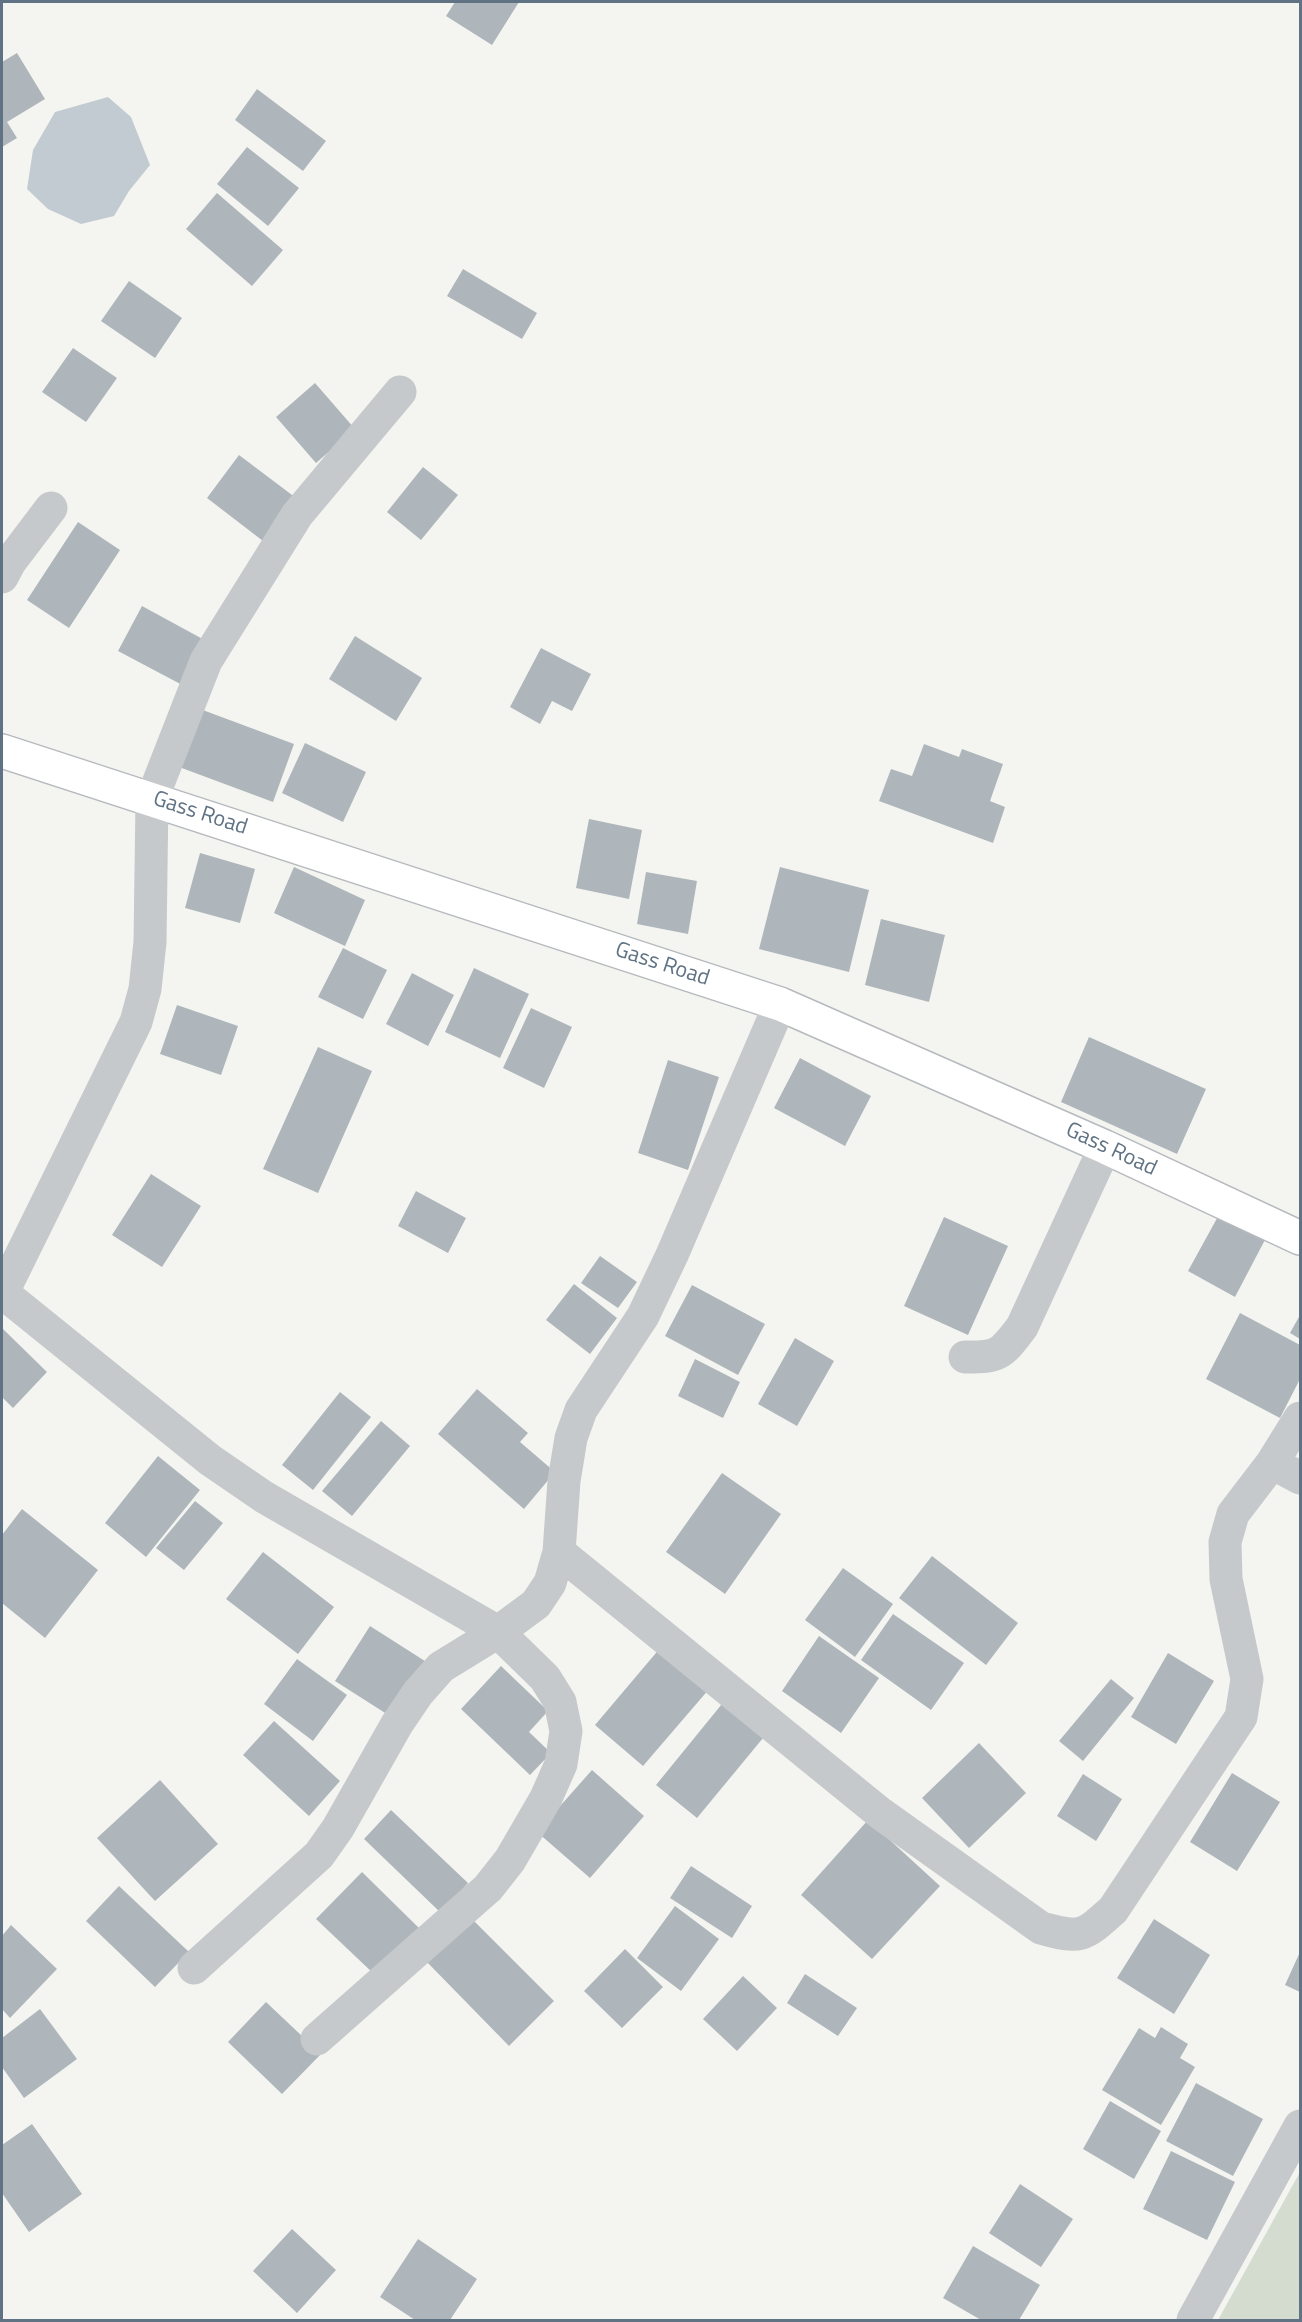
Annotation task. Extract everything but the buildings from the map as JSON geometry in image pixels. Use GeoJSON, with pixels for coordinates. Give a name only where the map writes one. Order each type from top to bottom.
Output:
{"type":"FeatureCollection","features":[{"type":"Feature","properties":{"kind":"main road","name":"Gass Road"},"geometry":{"type":"LineString","coordinates":[[2,751],[780,1004],[1105,1147],[1300,1238]]}},
{"type":"Feature","properties":{"kind":"street"},"geometry":{"type":"LineString","coordinates":[[316,2039],[488,1888],[510,1860],[546,1798],[561,1764],[566,1731],[560,1702],[546,1678],[498,1632],[264,1497],[210,1460],[2,1293],[136,1022],[145,988],[150,942],[152,799],[206,661],[297,515],[400,392]]}},
{"type":"Feature","properties":{"kind":"street"},"geometry":{"type":"LineString","coordinates":[[2,577],[10,562],[51,508]]}},
{"type":"Feature","properties":{"kind":"street"},"geometry":{"type":"LineString","coordinates":[[194,1968],[319,1855],[338,1828],[397,1724],[418,1693],[441,1667],[498,1632],[536,1604],[550,1583],[559,1552],[564,1480],[571,1438],[582,1410],[643,1316],[672,1255],[780,1004]]}},
{"type":"Feature","properties":{"kind":"street"},"geometry":{"type":"LineString","coordinates":[[965,1357],[988,1357],[1004,1350],[1022,1327],[1105,1147]]}},
{"type":"Feature","properties":{"kind":"street"},"geometry":{"type":"LineString","coordinates":[[559,1552],[880,1813],[1041,1928],[1067,1935],[1089,1932],[1113,1910],[1241,1717],[1247,1679],[1226,1579],[1225,1542],[1233,1514],[1272,1463],[1300,1418]]}},
{"type":"Feature","properties":{"kind":"street"},"geometry":{"type":"LineString","coordinates":[[1272,1463],[1300,1478]]}},
{"type":"Feature","properties":{"kind":"street"},"geometry":{"type":"LineString","coordinates":[[1193,2320],[1300,2126]]}},
{"type":"Feature","properties":{"kind":"shaded area"},"geometry":{"type":"Polygon","coordinates":[[[108,97],[131,117],[150,165],[129,191],[114,216],[81,224],[48,209],[27,189],[33,150],[55,112],[108,97]]]}},
{"type":"Feature","properties":{"kind":"shaded area"},"geometry":{"type":"Polygon","coordinates":[[[1300,2172],[1300,2320],[1218,2320],[1300,2172]]]}}]}
